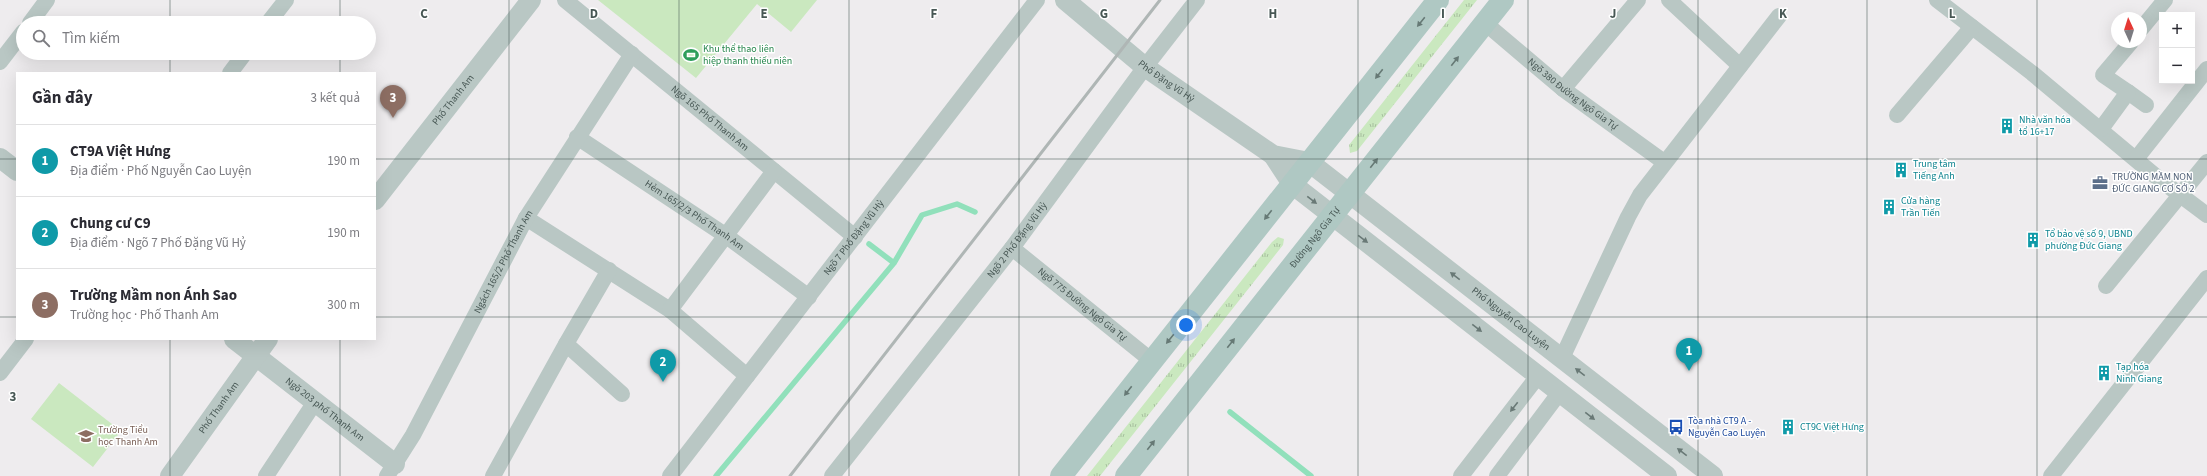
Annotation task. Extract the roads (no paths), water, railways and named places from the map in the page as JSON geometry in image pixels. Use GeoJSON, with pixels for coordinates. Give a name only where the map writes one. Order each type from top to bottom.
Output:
{"type":"FeatureCollection","features":[{"type":"Feature","properties":{"kind":"main road"},"geometry":{"type":"LineString","coordinates":[[1061,476],[1438,0]]}},
{"type":"Feature","properties":{"kind":"main road","name":"Đường Ngô Gia Tự"},"geometry":{"type":"LineString","coordinates":[[1126,476],[1503,0]]}},
{"type":"Feature","properties":{"kind":"street"},"geometry":{"type":"LineString","coordinates":[[35,16],[47,0]]}},
{"type":"Feature","properties":{"kind":"street"},"geometry":{"type":"LineString","coordinates":[[273,16],[286,0]]}},
{"type":"Feature","properties":{"kind":"street","name":"Phố Thanh Am"},"geometry":{"type":"LineString","coordinates":[[376,199],[531,0]]}},
{"type":"Feature","properties":{"kind":"street","name":"Ngõ 165 Phố Thanh Am"},"geometry":{"type":"LineString","coordinates":[[565,0],[855,236]]}},
{"type":"Feature","properties":{"kind":"street","name":"Ngõ 7 Phố Đặng Vũ Hỷ"},"geometry":{"type":"LineString","coordinates":[[670,476],[1037,0]]}},
{"type":"Feature","properties":{"kind":"street","name":"Phố Đặng Vũ Hỷ"},"geometry":{"type":"LineString","coordinates":[[1065,0],[1145,67],[1274,155],[1309,162]]}},
{"type":"Feature","properties":{"kind":"street","name":"Ngõ 2 Phố Đặng Vũ Hỷ"},"geometry":{"type":"LineString","coordinates":[[832,476],[1012,248],[1145,67],[1197,0]]}},
{"type":"Feature","properties":{"kind":"street"},"geometry":{"type":"LineString","coordinates":[[1563,89],[1638,0]]}},
{"type":"Feature","properties":{"kind":"street"},"geometry":{"type":"LineString","coordinates":[[1669,0],[1740,66]]}},
{"type":"Feature","properties":{"kind":"street"},"geometry":{"type":"LineString","coordinates":[[1937,0],[2101,129],[2136,160],[2207,215]]}},
{"type":"Feature","properties":{"kind":"street"},"geometry":{"type":"LineString","coordinates":[[2147,22],[2165,0]]}},
{"type":"Feature","properties":{"kind":"street"},"geometry":{"type":"LineString","coordinates":[[1562,358],[1628,217],[1640,195],[1664,162],[1779,16]]}},
{"type":"Feature","properties":{"kind":"street","name":"Ngõ 380 Đường Ngô Gia Tự"},"geometry":{"type":"LineString","coordinates":[[1485,22],[1563,89],[1664,162]]}},
{"type":"Feature","properties":{"kind":"street"},"geometry":{"type":"LineString","coordinates":[[1897,115],[1972,27]]}},
{"type":"Feature","properties":{"kind":"street"},"geometry":{"type":"LineString","coordinates":[[0,62],[16,41]]}},
{"type":"Feature","properties":{"kind":"street"},"geometry":{"type":"LineString","coordinates":[[2125,48],[2103,75],[2146,105]]}},
{"type":"Feature","properties":{"kind":"street","name":"Ngách 165/2 Phố Thanh Am"},"geometry":{"type":"LineString","coordinates":[[391,470],[413,435],[526,218],[632,54]]}},
{"type":"Feature","properties":{"kind":"street"},"geometry":{"type":"LineString","coordinates":[[231,72],[240,60]]}},
{"type":"Feature","properties":{"kind":"street"},"geometry":{"type":"LineString","coordinates":[[2136,160],[2207,69]]}},
{"type":"Feature","properties":{"kind":"street"},"geometry":{"type":"LineString","coordinates":[[2101,129],[2128,92]]}},
{"type":"Feature","properties":{"kind":"street","name":"Hẻm 165/2/3 Phố Thanh Am"},"geometry":{"type":"LineString","coordinates":[[577,137],[725,235],[809,297]]}},
{"type":"Feature","properties":{"kind":"street","name":"Phố Đặng Vũ Hỷ"},"geometry":{"type":"LineString","coordinates":[[1274,155],[1292,184]]}},
{"type":"Feature","properties":{"kind":"street"},"geometry":{"type":"LineString","coordinates":[[0,158],[16,170]]}},
{"type":"Feature","properties":{"kind":"street","name":"Phố Nguyễn Cao Luyện"},"geometry":{"type":"LineString","coordinates":[[1309,162],[1713,476]]}},
{"type":"Feature","properties":{"kind":"street"},"geometry":{"type":"LineString","coordinates":[[2106,286],[2179,194],[2207,162]]}},
{"type":"Feature","properties":{"kind":"street"},"geometry":{"type":"LineString","coordinates":[[670,310],[774,171]]}},
{"type":"Feature","properties":{"kind":"street"},"geometry":{"type":"LineString","coordinates":[[1292,184],[1667,476]]}},
{"type":"Feature","properties":{"kind":"street"},"geometry":{"type":"LineString","coordinates":[[526,218],[670,310],[747,376]]}},
{"type":"Feature","properties":{"kind":"street","name":"Ngõ 775 Đường Ngô Gia Tự"},"geometry":{"type":"LineString","coordinates":[[1012,248],[1152,361]]}},
{"type":"Feature","properties":{"kind":"street"},"geometry":{"type":"LineString","coordinates":[[493,476],[609,270]]}},
{"type":"Feature","properties":{"kind":"street"},"geometry":{"type":"LineString","coordinates":[[2051,476],[2207,278]]}},
{"type":"Feature","properties":{"kind":"street"},"geometry":{"type":"LineString","coordinates":[[0,373],[25,340]]}},
{"type":"Feature","properties":{"kind":"street","name":"Ngõ 203 phố Thanh Am"},"geometry":{"type":"LineString","coordinates":[[235,340],[316,402],[391,470]]}},
{"type":"Feature","properties":{"kind":"street","name":"Phố Thanh Am"},"geometry":{"type":"LineString","coordinates":[[170,476],[267,340]]}},
{"type":"Feature","properties":{"kind":"street"},"geometry":{"type":"LineString","coordinates":[[566,344],[622,394]]}},
{"type":"Feature","properties":{"kind":"street"},"geometry":{"type":"LineString","coordinates":[[1460,476],[1538,376]]}},
{"type":"Feature","properties":{"kind":"street"},"geometry":{"type":"LineString","coordinates":[[1497,476],[1560,392]]}},
{"type":"Feature","properties":{"kind":"street"},"geometry":{"type":"LineString","coordinates":[[266,476],[316,402]]}},
{"type":"Feature","properties":{"kind":"waterway"},"geometry":{"type":"LineString","coordinates":[[716,476],[894,263],[922,215],[957,204],[975,212]]}},
{"type":"Feature","properties":{"kind":"waterway"},"geometry":{"type":"LineString","coordinates":[[869,244],[894,263]]}},
{"type":"Feature","properties":{"kind":"waterway"},"geometry":{"type":"LineString","coordinates":[[1230,412],[1311,476]]}},
{"type":"Feature","properties":{"kind":"railway"},"geometry":{"type":"LineString","coordinates":[[790,476],[1160,0]]}},
{"type":"Feature","properties":{"kind":"place","name":"Khu thể thao liên hiệp thanh thiếu niên"},"geometry":{"type":"Point","coordinates":[691,55]}},
{"type":"Feature","properties":{"kind":"place","name":"Trường Mầm non Ánh Sao"},"geometry":{"type":"Point","coordinates":[393,118]}},
{"type":"Feature","properties":{"kind":"place","name":"Nhà văn hóa tổ 16+17"},"geometry":{"type":"Point","coordinates":[2007,126]}},
{"type":"Feature","properties":{"kind":"place","name":"Trung tâm Tiếng Anh"},"geometry":{"type":"Point","coordinates":[1901,170]}},
{"type":"Feature","properties":{"kind":"place","name":"TRƯỜNG MẦM NON ĐỨC GIANG CƠ SỞ 2"},"geometry":{"type":"Point","coordinates":[2100,183]}},
{"type":"Feature","properties":{"kind":"place","name":"Cửa hàng Trần Tiến"},"geometry":{"type":"Point","coordinates":[1889,207]}},
{"type":"Feature","properties":{"kind":"place","name":"Tổ bảo vệ số 9, UBND phường Đức Giang"},"geometry":{"type":"Point","coordinates":[2033,240]}},
{"type":"Feature","properties":{"kind":"place","name":"CT9A Việt Hưng"},"geometry":{"type":"Point","coordinates":[1689,371]}},
{"type":"Feature","properties":{"kind":"place","name":"Tạp hóa Ninh Giang"},"geometry":{"type":"Point","coordinates":[2104,373]}},
{"type":"Feature","properties":{"kind":"place","name":"Chung cư C9"},"geometry":{"type":"Point","coordinates":[663,382]}},
{"type":"Feature","properties":{"kind":"place","name":"Tòa nhà CT9 A - Nguyễn Cao Luyện"},"geometry":{"type":"Point","coordinates":[1676,427]}},
{"type":"Feature","properties":{"kind":"place","name":"CT9C Việt Hưng"},"geometry":{"type":"Point","coordinates":[1788,427]}},
{"type":"Feature","properties":{"kind":"place","name":"Trường Tiểu học Thanh Am"},"geometry":{"type":"Point","coordinates":[86,436]}}]}
